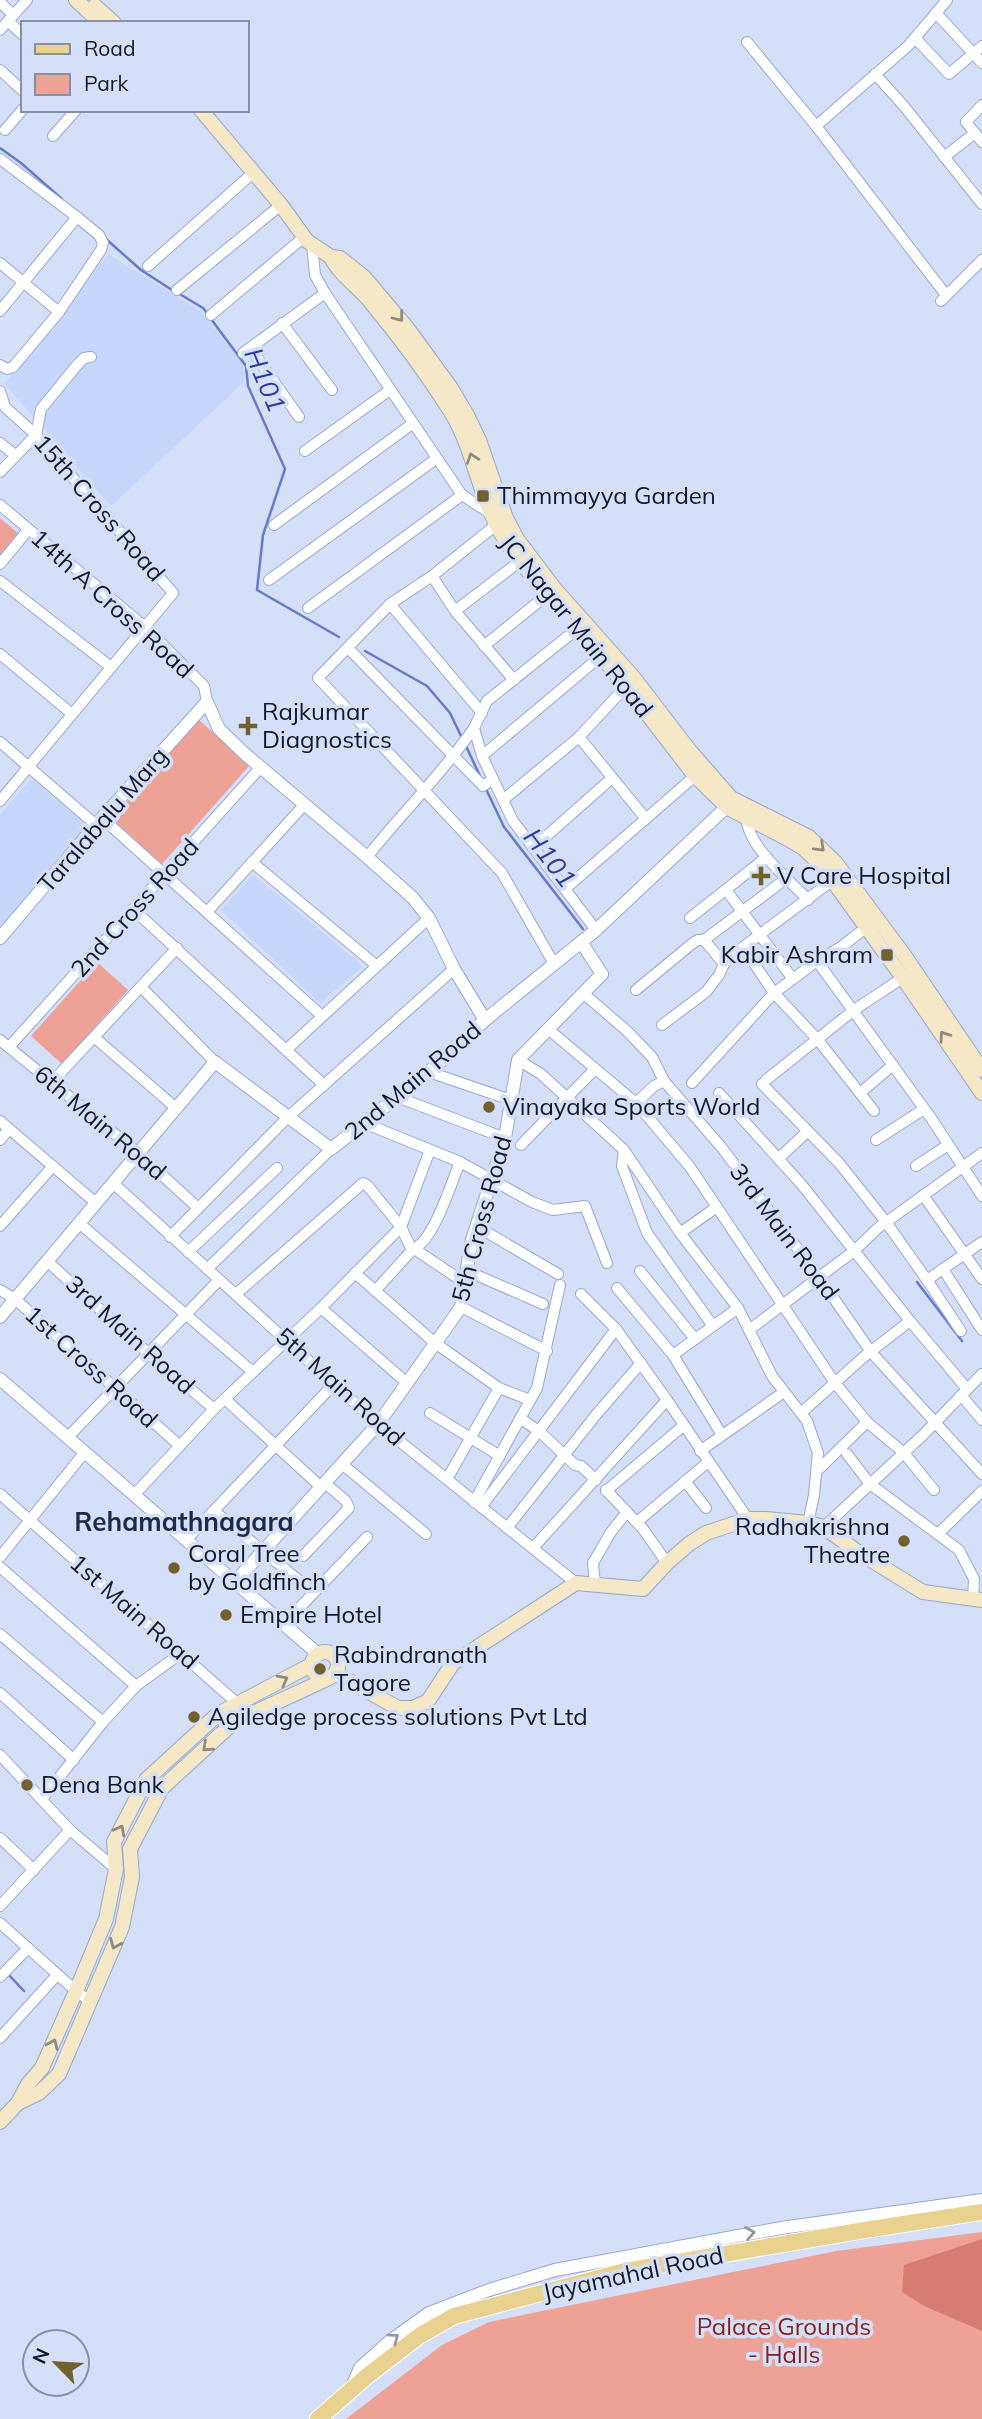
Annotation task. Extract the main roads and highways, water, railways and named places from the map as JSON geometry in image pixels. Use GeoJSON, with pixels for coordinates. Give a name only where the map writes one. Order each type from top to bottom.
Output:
{"type":"FeatureCollection","features":[{"type":"Feature","properties":{"kind":"main road"},"geometry":{"type":"LineString","coordinates":[[76,0],[99,21]]}},
{"type":"Feature","properties":{"kind":"main road"},"geometry":{"type":"LineString","coordinates":[[89,0],[112,21]]}},
{"type":"Feature","properties":{"kind":"main road","name":"JC Nagar Main Road"},"geometry":{"type":"LineString","coordinates":[[201,112],[254,172],[308,240],[331,257],[336,267],[370,302],[451,413],[519,562],[548,594],[582,625],[601,656],[630,682],[695,776],[731,804],[809,837],[820,846],[835,862],[871,923]]}},
{"type":"Feature","properties":{"kind":"main road","name":"JC Nagar Main Road"},"geometry":{"type":"LineString","coordinates":[[498,519],[731,804]]}},
{"type":"Feature","properties":{"kind":"main road","name":"JC Nagar Main Road"},"geometry":{"type":"LineString","coordinates":[[747,812],[803,848],[833,880],[871,923],[982,1070]]}},
{"type":"Feature","properties":{"kind":"main road","name":"JC Nagar Main Road"},"geometry":{"type":"LineString","coordinates":[[909,974],[982,1093]]}},
{"type":"Feature","properties":{"kind":"main road"},"geometry":{"type":"LineString","coordinates":[[314,1659],[315,1675],[322,1678],[333,1674],[340,1676],[398,1708],[413,1708],[428,1702],[453,1663],[576,1583],[640,1590],[689,1544],[706,1533],[748,1519],[808,1523],[824,1527],[916,1589],[978,1600]]}},
{"type":"Feature","properties":{"kind":"main road"},"geometry":{"type":"LineString","coordinates":[[0,2122],[18,2103],[28,2084],[42,2068],[76,1991],[106,1919],[116,1869],[114,1842],[146,1780],[218,1714],[325,1651],[333,1654],[338,1661],[333,1674],[234,1722],[162,1788],[130,1849],[132,1877],[122,1927],[59,2074],[38,2092],[18,2103]]}},
{"type":"Feature","properties":{"kind":"main road","name":"Jayamahal Road"},"geometry":{"type":"LineString","coordinates":[[323,2418],[366,2375],[450,2325],[504,2299],[829,2240],[865,2228],[982,2212]]}},
{"type":"Feature","properties":{"kind":"main road","name":"Jayamahal Road"},"geometry":{"type":"LineString","coordinates":[[865,2228],[982,2221]]}},
{"type":"Feature","properties":{"kind":"main road","name":"Jayamahal Road"},"geometry":{"type":"LineString","coordinates":[[323,2418],[366,2375]]}},
{"type":"Feature","properties":{"kind":"waterway","name":"H101"},"geometry":{"type":"LineString","coordinates":[[0,148],[62,199]]}},
{"type":"Feature","properties":{"kind":"waterway","name":"H101"},"geometry":{"type":"LineString","coordinates":[[106,239],[141,270],[172,290]]}},
{"type":"Feature","properties":{"kind":"waterway","name":"H101"},"geometry":{"type":"LineString","coordinates":[[178,293],[207,313]]}},
{"type":"Feature","properties":{"kind":"waterway","name":"H101"},"geometry":{"type":"LineString","coordinates":[[211,319],[246,366],[248,386],[285,469],[263,535],[257,590],[339,637]]}},
{"type":"Feature","properties":{"kind":"waterway","name":"H101"},"geometry":{"type":"LineString","coordinates":[[365,651],[427,686],[450,713],[462,738]]}},
{"type":"Feature","properties":{"kind":"waterway","name":"H101"},"geometry":{"type":"LineString","coordinates":[[465,744],[480,776]]}},
{"type":"Feature","properties":{"kind":"waterway","name":"H101"},"geometry":{"type":"LineString","coordinates":[[486,789],[504,827],[583,929]]}},
{"type":"Feature","properties":{"kind":"waterway","name":"H101"},"geometry":{"type":"LineString","coordinates":[[917,1282],[962,1341]]}},
{"type":"Feature","properties":{"kind":"waterway"},"geometry":{"type":"LineString","coordinates":[[7,1973],[24,1991]]}},
{"type":"Feature","properties":{"kind":"place","name":"Thimmayya Garden"},"geometry":{"type":"Point","coordinates":[483,496]}},
{"type":"Feature","properties":{"kind":"place","name":"Rajkumar Diagnostics"},"geometry":{"type":"Point","coordinates":[248,726]}},
{"type":"Feature","properties":{"kind":"place","name":"V Care Hospital"},"geometry":{"type":"Point","coordinates":[761,876]}},
{"type":"Feature","properties":{"kind":"place","name":"Kabir Ashram"},"geometry":{"type":"Point","coordinates":[887,955]}},
{"type":"Feature","properties":{"kind":"place","name":"Vinayaka Sports World"},"geometry":{"type":"Point","coordinates":[489,1107]}},
{"type":"Feature","properties":{"kind":"place","name":"Radhakrishna Theatre"},"geometry":{"type":"Point","coordinates":[904,1541]}},
{"type":"Feature","properties":{"kind":"place","name":"Coral Tree by Goldfinch"},"geometry":{"type":"Point","coordinates":[174,1568]}},
{"type":"Feature","properties":{"kind":"place","name":"Empire Hotel"},"geometry":{"type":"Point","coordinates":[226,1615]}},
{"type":"Feature","properties":{"kind":"place","name":"Rabindranath Tagore"},"geometry":{"type":"Point","coordinates":[320,1669]}},
{"type":"Feature","properties":{"kind":"place","name":"Agiledge process solutions Pvt Ltd"},"geometry":{"type":"Point","coordinates":[194,1717]}},
{"type":"Feature","properties":{"kind":"place","name":"Dena Bank"},"geometry":{"type":"Point","coordinates":[27,1785]}},
{"type":"Feature","properties":{"kind":"district","name":"Rehamathnagara"},"geometry":{"type":"Point","coordinates":[184,1522]}},
{"type":"Feature","properties":{"kind":"park label","name":"Palace Grounds - Halls"},"geometry":{"type":"Point","coordinates":[784,2341]}}]}
